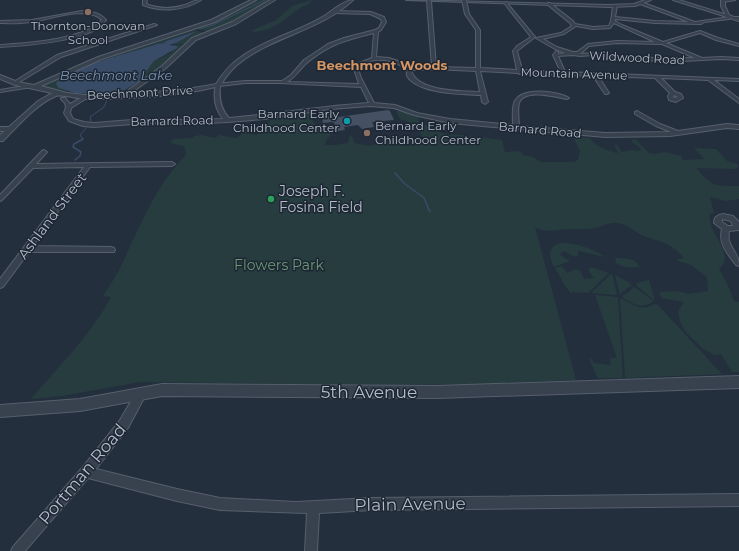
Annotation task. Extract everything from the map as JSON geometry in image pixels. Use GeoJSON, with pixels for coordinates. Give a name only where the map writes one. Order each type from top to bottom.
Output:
{"type":"FeatureCollection","features":[{"type":"Feature","properties":{"kind":"street"},"geometry":{"type":"LineString","coordinates":[[145,0],[144,4],[167,9],[185,6],[199,0]]}},
{"type":"Feature","properties":{"kind":"street"},"geometry":{"type":"LineString","coordinates":[[0,91],[33,86],[100,58],[219,18],[254,0]]}},
{"type":"Feature","properties":{"kind":"street"},"geometry":{"type":"LineString","coordinates":[[124,96],[169,63],[192,40],[236,21],[272,0]]}},
{"type":"Feature","properties":{"kind":"street"},"geometry":{"type":"LineString","coordinates":[[228,120],[221,113],[218,105],[218,85],[231,68],[249,54],[304,29],[335,12],[351,0]]}},
{"type":"Feature","properties":{"kind":"street"},"geometry":{"type":"LineString","coordinates":[[408,0],[501,1],[506,3],[615,6],[642,3],[649,0]]}},
{"type":"Feature","properties":{"kind":"street"},"geometry":{"type":"LineString","coordinates":[[675,0],[733,18]]}},
{"type":"Feature","properties":{"kind":"street"},"geometry":{"type":"LineString","coordinates":[[733,0],[723,0],[723,6],[733,18]]}},
{"type":"Feature","properties":{"kind":"street"},"geometry":{"type":"LineString","coordinates":[[429,1],[434,68]]}},
{"type":"Feature","properties":{"kind":"street"},"geometry":{"type":"LineString","coordinates":[[464,1],[467,14],[478,30],[478,71],[485,102]]}},
{"type":"Feature","properties":{"kind":"street"},"geometry":{"type":"LineString","coordinates":[[506,3],[535,37]]}},
{"type":"Feature","properties":{"kind":"street"},"geometry":{"type":"LineString","coordinates":[[642,3],[696,23]]}},
{"type":"Feature","properties":{"kind":"street"},"geometry":{"type":"LineString","coordinates":[[549,4],[574,25],[604,28],[610,27],[614,19],[615,6]]}},
{"type":"Feature","properties":{"kind":"street"},"geometry":{"type":"LineString","coordinates":[[280,83],[293,76],[306,61],[329,45],[345,38],[376,31],[380,29],[384,22],[384,19],[380,16],[368,13],[335,12]]}},
{"type":"Feature","properties":{"kind":"street"},"geometry":{"type":"LineString","coordinates":[[0,22],[25,22],[64,14],[82,13],[99,14],[104,20],[96,28],[73,35],[36,42],[0,46]]}},
{"type":"Feature","properties":{"kind":"street"},"geometry":{"type":"LineString","coordinates":[[614,19],[701,23],[704,21],[733,18]]}},
{"type":"Feature","properties":{"kind":"street"},"geometry":{"type":"LineString","coordinates":[[614,19],[626,28],[702,59]]}},
{"type":"Feature","properties":{"kind":"street"},"geometry":{"type":"LineString","coordinates":[[555,55],[580,52],[588,45],[610,43],[663,43],[704,30],[701,23]]}},
{"type":"Feature","properties":{"kind":"street"},"geometry":{"type":"LineString","coordinates":[[0,91],[59,56],[155,25]]}},
{"type":"Feature","properties":{"kind":"street"},"geometry":{"type":"LineString","coordinates":[[520,73],[515,51],[519,46],[535,37],[556,36],[570,30],[574,25]]}},
{"type":"Feature","properties":{"kind":"street"},"geometry":{"type":"LineString","coordinates":[[190,29],[208,32]]}},
{"type":"Feature","properties":{"kind":"street"},"geometry":{"type":"LineString","coordinates":[[374,58],[376,31]]}},
{"type":"Feature","properties":{"kind":"street"},"geometry":{"type":"LineString","coordinates":[[700,32],[717,39],[739,45]]}},
{"type":"Feature","properties":{"kind":"street","name":"Wildwood Road"},"geometry":{"type":"LineString","coordinates":[[535,37],[547,42],[559,50],[574,53],[594,54],[618,59],[739,59]]}},
{"type":"Feature","properties":{"kind":"street"},"geometry":{"type":"LineString","coordinates":[[584,48],[594,54]]}},
{"type":"Feature","properties":{"kind":"street"},"geometry":{"type":"LineString","coordinates":[[555,55],[559,50]]}},
{"type":"Feature","properties":{"kind":"street"},"geometry":{"type":"LineString","coordinates":[[555,55],[564,74]]}},
{"type":"Feature","properties":{"kind":"street"},"geometry":{"type":"LineString","coordinates":[[372,104],[359,81],[356,69],[362,63],[374,58],[398,62],[408,69],[409,76],[415,82],[432,88],[451,92],[483,94]]}},
{"type":"Feature","properties":{"kind":"street","name":"Mountain Avenue"},"geometry":{"type":"LineString","coordinates":[[408,69],[434,68],[595,76],[739,80]]}},
{"type":"Feature","properties":{"kind":"street"},"geometry":{"type":"LineString","coordinates":[[595,76],[607,94]]}},
{"type":"Feature","properties":{"kind":"street","name":"Beechmont Drive"},"geometry":{"type":"LineString","coordinates":[[0,77],[15,83],[33,86],[57,93],[85,97],[181,92],[218,85]]}},
{"type":"Feature","properties":{"kind":"street"},"geometry":{"type":"LineString","coordinates":[[658,77],[673,93]]}},
{"type":"Feature","properties":{"kind":"street"},"geometry":{"type":"LineString","coordinates":[[710,80],[727,90],[739,101]]}},
{"type":"Feature","properties":{"kind":"street"},"geometry":{"type":"LineString","coordinates":[[218,85],[245,82],[363,86]]}},
{"type":"Feature","properties":{"kind":"street"},"geometry":{"type":"LineString","coordinates":[[38,104],[44,95],[44,89]]}},
{"type":"Feature","properties":{"kind":"street"},"geometry":{"type":"LineString","coordinates":[[0,139],[38,104],[57,93]]}},
{"type":"Feature","properties":{"kind":"street"},"geometry":{"type":"LineString","coordinates":[[516,127],[517,102],[521,98],[530,94],[541,93],[567,98]]}},
{"type":"Feature","properties":{"kind":"street"},"geometry":{"type":"LineString","coordinates":[[38,104],[50,100],[85,97]]}},
{"type":"Feature","properties":{"kind":"street"},"geometry":{"type":"LineString","coordinates":[[69,107],[85,97]]}},
{"type":"Feature","properties":{"kind":"street","name":"Barnard Road"},"geometry":{"type":"LineString","coordinates":[[63,99],[67,102],[69,107],[68,115],[71,120],[87,124],[146,120],[187,122],[228,120],[264,117],[330,107],[372,104],[396,107],[416,114],[450,121],[605,135],[645,136],[727,126],[739,127]]}},
{"type":"Feature","properties":{"kind":"street"},"geometry":{"type":"LineString","coordinates":[[638,113],[654,123],[678,133]]}},
{"type":"Feature","properties":{"kind":"street"},"geometry":{"type":"LineString","coordinates":[[0,129],[11,128]]}},
{"type":"Feature","properties":{"kind":"street"},"geometry":{"type":"LineString","coordinates":[[0,199],[44,152]]}},
{"type":"Feature","properties":{"kind":"street"},"geometry":{"type":"LineString","coordinates":[[30,166],[172,164]]}},
{"type":"Feature","properties":{"kind":"street","name":"Ashland Street"},"geometry":{"type":"LineString","coordinates":[[0,285],[88,166]]}},
{"type":"Feature","properties":{"kind":"street"},"geometry":{"type":"LineString","coordinates":[[726,228],[723,238],[739,263]]}},
{"type":"Feature","properties":{"kind":"street"},"geometry":{"type":"LineString","coordinates":[[27,249],[111,250]]}},
{"type":"Feature","properties":{"kind":"street","name":"5th Avenue"},"geometry":{"type":"LineString","coordinates":[[2,414],[80,404],[162,390],[372,393],[481,391],[739,382]]}},
{"type":"Feature","properties":{"kind":"street","name":"Portman Road"},"geometry":{"type":"LineString","coordinates":[[17,551],[86,472],[124,424],[141,394]]}},
{"type":"Feature","properties":{"kind":"street","name":"Plain Avenue"},"geometry":{"type":"LineString","coordinates":[[86,472],[177,495],[220,504],[296,508],[372,504],[739,500]]}},
{"type":"Feature","properties":{"kind":"street"},"geometry":{"type":"LineString","coordinates":[[310,551],[313,507]]}},
{"type":"Feature","properties":{"kind":"green space"},"geometry":{"type":"Polygon","coordinates":[[[256,0],[271,0],[233,23],[209,31],[196,29],[256,0]]]}},
{"type":"Feature","properties":{"kind":"green space"},"geometry":{"type":"Polygon","coordinates":[[[311,0],[311,2],[274,26],[262,31],[251,31],[276,20],[292,6],[311,0]]]}},
{"type":"Feature","properties":{"kind":"green space"},"geometry":{"type":"Polygon","coordinates":[[[190,30],[196,31],[165,41],[167,43],[157,44],[98,63],[67,75],[66,91],[110,93],[110,95],[73,94],[42,86],[101,59],[190,30]]]}},
{"type":"Feature","properties":{"kind":"green space"},"geometry":{"type":"Polygon","coordinates":[[[196,31],[202,33],[187,44],[170,44],[178,42],[196,31]]]}},
{"type":"Feature","properties":{"kind":"green space"},"geometry":{"type":"Polygon","coordinates":[[[169,45],[185,45],[173,58],[126,92],[120,95],[114,94],[124,91],[139,81],[154,61],[171,53],[177,46],[169,45]]]}},
{"type":"Feature","properties":{"kind":"green space","name":"Flowers Park"},"geometry":{"type":"Polygon","coordinates":[[[400,110],[419,116],[419,122],[447,135],[464,135],[502,140],[505,152],[520,151],[523,155],[533,157],[541,162],[574,162],[578,160],[580,151],[573,137],[590,138],[598,146],[616,153],[618,153],[614,144],[617,145],[622,152],[631,150],[641,151],[641,149],[631,141],[635,139],[649,153],[654,154],[665,152],[681,156],[683,160],[704,159],[694,148],[716,149],[727,161],[738,164],[738,167],[735,169],[695,168],[708,181],[716,185],[739,186],[739,199],[726,201],[710,197],[714,213],[710,214],[710,222],[725,257],[724,263],[719,269],[727,283],[734,301],[739,302],[739,372],[732,372],[721,354],[715,355],[703,349],[685,331],[680,321],[678,311],[684,302],[662,298],[659,294],[660,292],[678,291],[688,294],[708,291],[707,277],[691,265],[678,261],[677,259],[683,259],[683,257],[671,246],[646,237],[625,225],[613,223],[588,229],[548,231],[535,227],[576,380],[481,384],[381,385],[140,382],[62,396],[31,399],[84,338],[94,325],[111,297],[103,296],[120,268],[142,221],[166,179],[186,155],[184,146],[170,143],[173,139],[192,138],[201,135],[215,138],[219,135],[236,138],[241,135],[242,129],[256,135],[265,129],[265,124],[270,122],[270,119],[309,112],[314,123],[321,129],[332,129],[333,132],[326,141],[325,145],[348,143],[350,135],[355,143],[365,145],[374,145],[380,141],[407,146],[423,145],[428,143],[412,123],[400,119],[396,112],[400,110]]]}},
{"type":"Feature","properties":{"kind":"green space"},"geometry":{"type":"Polygon","coordinates":[[[560,243],[583,246],[605,257],[578,251],[578,256],[573,256],[564,251],[560,255],[570,261],[554,267],[550,253],[553,247],[560,243]]]}},
{"type":"Feature","properties":{"kind":"green space"},"geometry":{"type":"Polygon","coordinates":[[[616,258],[633,260],[639,266],[630,267],[620,265],[615,262],[616,258]]]}},
{"type":"Feature","properties":{"kind":"green space"},"geometry":{"type":"Polygon","coordinates":[[[561,266],[568,273],[575,269],[580,271],[584,279],[594,278],[588,270],[591,267],[609,273],[588,293],[572,292],[572,294],[565,286],[555,268],[561,266]]]}},
{"type":"Feature","properties":{"kind":"green space"},"geometry":{"type":"Polygon","coordinates":[[[611,274],[617,295],[591,293],[611,274]]]}},
{"type":"Feature","properties":{"kind":"green space"},"geometry":{"type":"Polygon","coordinates":[[[615,275],[630,283],[632,286],[625,289],[626,290],[620,295],[615,275]]]}},
{"type":"Feature","properties":{"kind":"green space"},"geometry":{"type":"Polygon","coordinates":[[[649,280],[655,301],[636,285],[637,283],[649,280]]]}},
{"type":"Feature","properties":{"kind":"green space"},"geometry":{"type":"Polygon","coordinates":[[[634,287],[654,301],[650,304],[637,305],[621,296],[629,292],[634,287]]]}},
{"type":"Feature","properties":{"kind":"green space"},"geometry":{"type":"Polygon","coordinates":[[[595,295],[618,297],[623,378],[598,378],[589,359],[591,358],[594,363],[611,365],[610,358],[617,358],[595,295]]]}},
{"type":"Feature","properties":{"kind":"green space"},"geometry":{"type":"Polygon","coordinates":[[[620,298],[633,305],[641,307],[655,304],[658,305],[722,374],[625,378],[620,298]]]}},
{"type":"Feature","properties":{"kind":"water","name":"Beechmont Lake"},"geometry":{"type":"Polygon","coordinates":[[[197,31],[178,42],[169,45],[177,46],[177,48],[154,61],[139,81],[120,93],[75,93],[59,88],[56,84],[62,78],[87,66],[157,44],[166,43],[164,42],[197,31]]]}},
{"type":"Feature","properties":{"kind":"building","name":"Barnard Early Childhood Center"},"geometry":{"type":"Polygon","coordinates":[[[388,110],[390,111],[394,120],[372,122],[374,127],[362,129],[358,125],[344,127],[345,130],[337,131],[334,123],[323,123],[322,117],[332,116],[332,118],[388,110]]]}},
{"type":"Feature","properties":{"kind":"waterway"},"geometry":{"type":"LineString","coordinates":[[200,29],[213,25],[265,0]]}},
{"type":"Feature","properties":{"kind":"waterway"},"geometry":{"type":"LineString","coordinates":[[91,121],[90,117],[104,107],[107,100]]}},
{"type":"Feature","properties":{"kind":"waterway"},"geometry":{"type":"LineString","coordinates":[[83,139],[80,135],[86,128]]}},
{"type":"Feature","properties":{"kind":"waterway"},"geometry":{"type":"LineString","coordinates":[[75,160],[80,156],[81,152],[73,147],[74,144],[83,139]]}},
{"type":"Feature","properties":{"kind":"waterway"},"geometry":{"type":"LineString","coordinates":[[395,173],[405,184],[424,198],[430,212]]}},
{"type":"Feature","properties":{"kind":"place","name":"Thornton-Donovan School"},"geometry":{"type":"Point","coordinates":[88,12]}},
{"type":"Feature","properties":{"kind":"place","name":"Barnard Early Childhood Center"},"geometry":{"type":"Point","coordinates":[347,121]}},
{"type":"Feature","properties":{"kind":"place","name":"Bernard Early Childhood Center"},"geometry":{"type":"Point","coordinates":[367,133]}},
{"type":"Feature","properties":{"kind":"place","name":"Joseph F. Fosina Field"},"geometry":{"type":"Point","coordinates":[271,199]}},
{"type":"Feature","properties":{"kind":"district","name":"Beechmont Woods"},"geometry":{"type":"Point","coordinates":[382,65]}}]}
